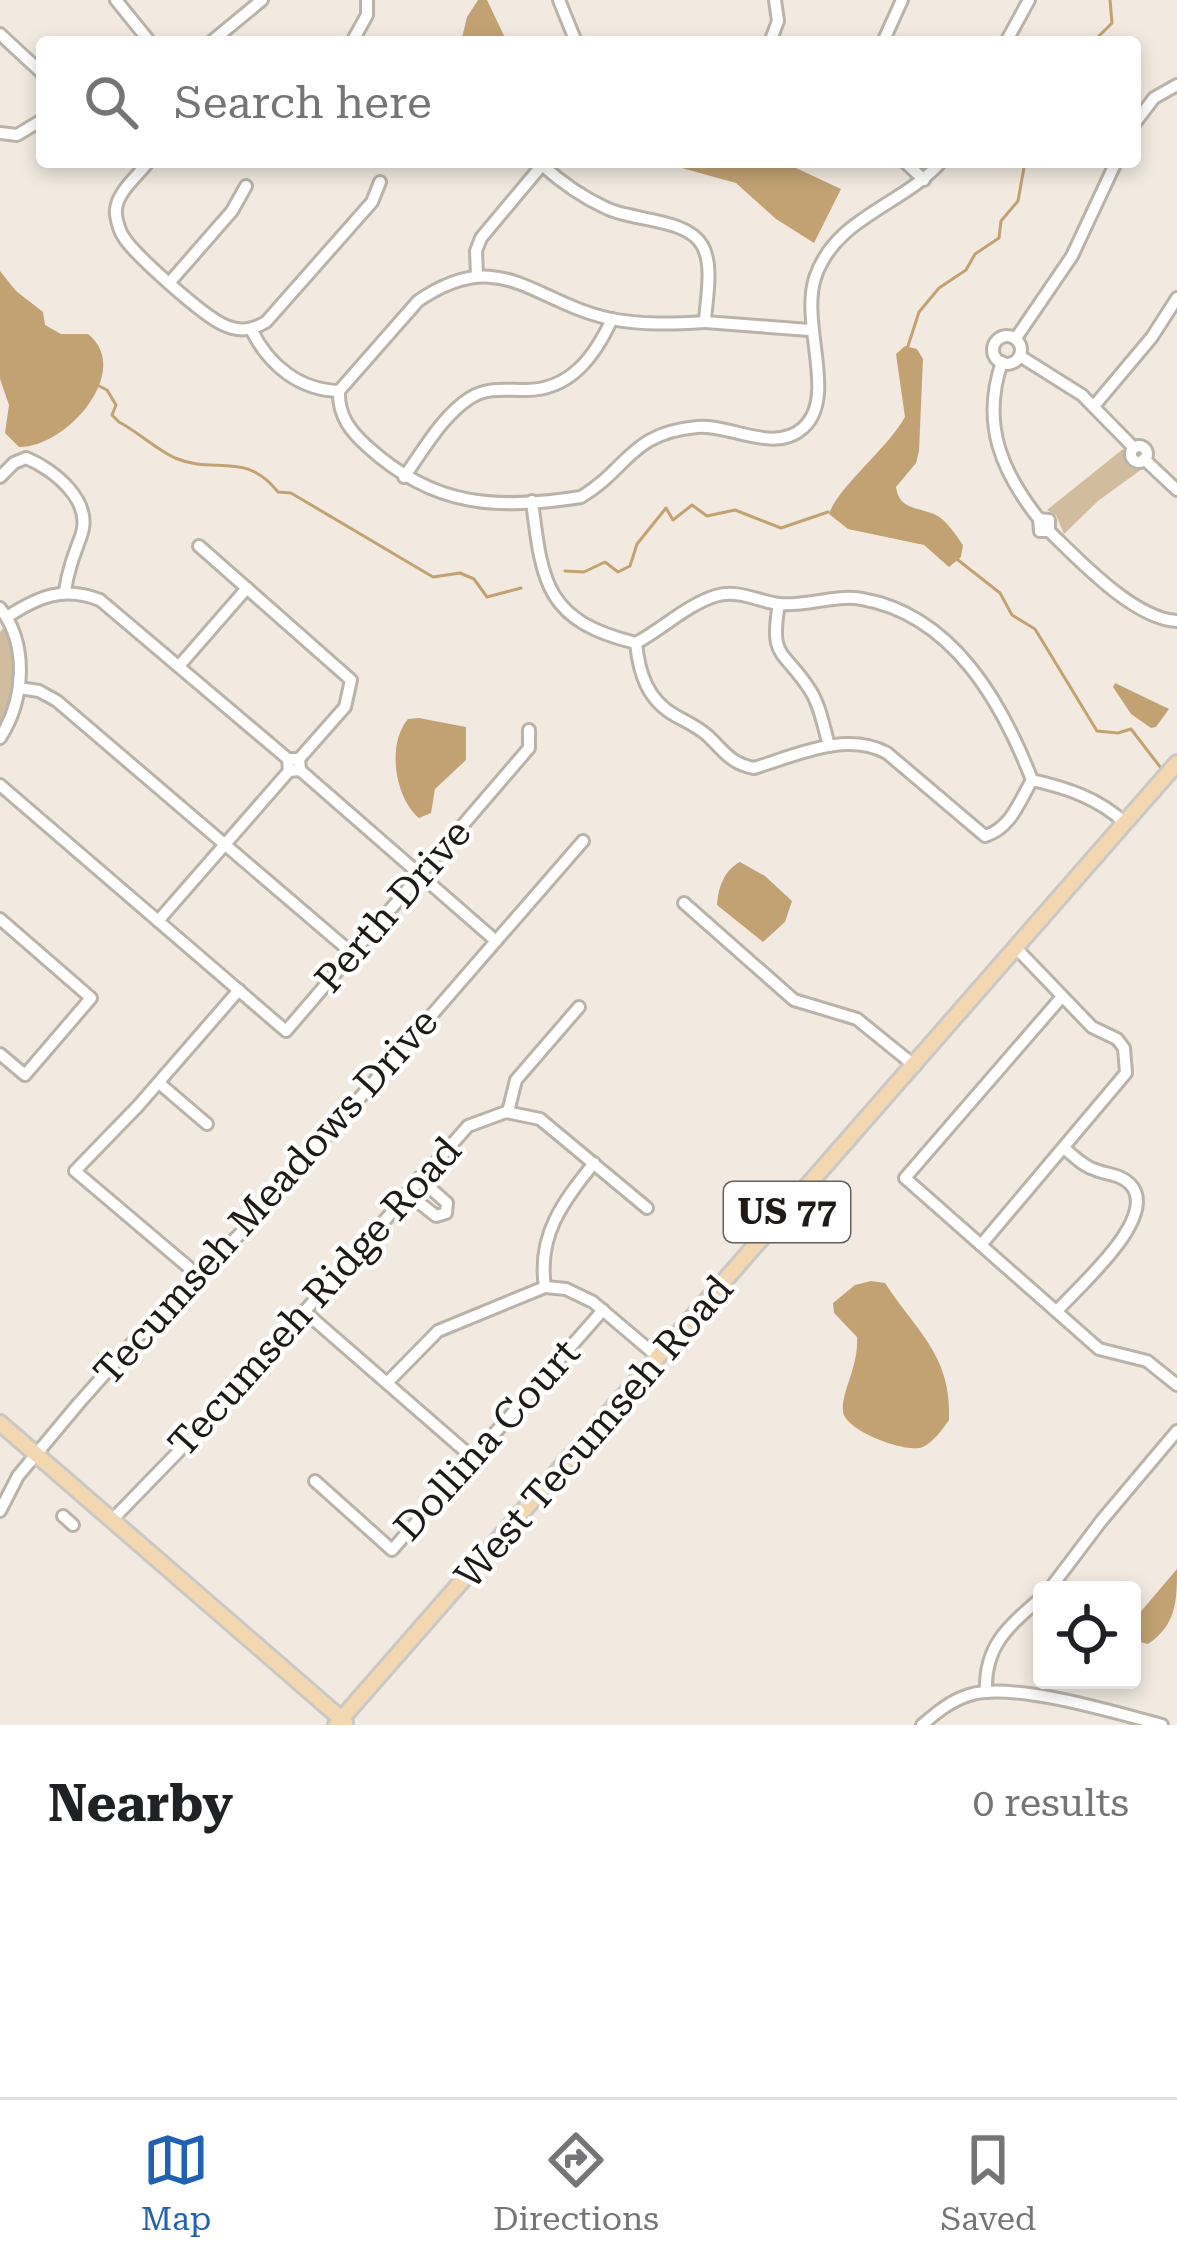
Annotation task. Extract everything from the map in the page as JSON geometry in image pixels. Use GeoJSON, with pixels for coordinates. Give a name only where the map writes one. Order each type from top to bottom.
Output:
{"type":"FeatureCollection","features":[{"type":"Feature","properties":{"kind":"main road","name":"West Tecumseh Road"},"geometry":{"type":"LineString","coordinates":[[342,1723],[1177,764]]}},
{"type":"Feature","properties":{"kind":"main road"},"geometry":{"type":"LineString","coordinates":[[0,1423],[342,1723]]}},
{"type":"Feature","properties":{"kind":"street"},"geometry":{"type":"LineString","coordinates":[[218,36],[262,0]]}},
{"type":"Feature","properties":{"kind":"street"},"geometry":{"type":"LineString","coordinates":[[356,36],[368,15],[367,0]]}},
{"type":"Feature","properties":{"kind":"street"},"geometry":{"type":"LineString","coordinates":[[559,0],[574,36]]}},
{"type":"Feature","properties":{"kind":"street"},"geometry":{"type":"LineString","coordinates":[[772,36],[778,21],[775,0]]}},
{"type":"Feature","properties":{"kind":"street"},"geometry":{"type":"LineString","coordinates":[[886,36],[902,0]]}},
{"type":"Feature","properties":{"kind":"street"},"geometry":{"type":"LineString","coordinates":[[1009,36],[1029,0]]}},
{"type":"Feature","properties":{"kind":"street"},"geometry":{"type":"LineString","coordinates":[[123,3],[146,36]]}},
{"type":"Feature","properties":{"kind":"street"},"geometry":{"type":"LineString","coordinates":[[0,34],[36,67]]}},
{"type":"Feature","properties":{"kind":"street"},"geometry":{"type":"LineString","coordinates":[[1141,115],[1154,98],[1177,86]]}},
{"type":"Feature","properties":{"kind":"street"},"geometry":{"type":"LineString","coordinates":[[0,133],[17,135],[36,124]]}},
{"type":"Feature","properties":{"kind":"street"},"geometry":{"type":"LineString","coordinates":[[143,168],[116,208],[124,238],[220,324],[252,331],[266,322],[372,202],[380,182]]}},
{"type":"Feature","properties":{"kind":"street"},"geometry":{"type":"LineString","coordinates":[[477,274],[476,250],[482,238],[541,168]]}},
{"type":"Feature","properties":{"kind":"street"},"geometry":{"type":"LineString","coordinates":[[550,168],[606,209],[690,233],[703,245],[705,322]]}},
{"type":"Feature","properties":{"kind":"street"},"geometry":{"type":"LineString","coordinates":[[911,168],[924,180]]}},
{"type":"Feature","properties":{"kind":"street"},"geometry":{"type":"LineString","coordinates":[[809,330],[612,319],[515,280],[477,274],[418,301],[339,391],[338,402],[350,429],[404,477],[451,498],[532,501],[581,497],[645,442],[698,427],[769,440],[790,438],[805,427],[818,402],[809,330],[814,279],[831,248],[854,222],[906,195],[935,168]]}},
{"type":"Feature","properties":{"kind":"street"},"geometry":{"type":"LineString","coordinates":[[1016,338],[1072,256],[1113,168]]}},
{"type":"Feature","properties":{"kind":"street"},"geometry":{"type":"LineString","coordinates":[[170,281],[232,211],[246,186]]}},
{"type":"Feature","properties":{"kind":"street"},"geometry":{"type":"LineString","coordinates":[[1094,406],[1152,337],[1177,298]]}},
{"type":"Feature","properties":{"kind":"street"},"geometry":{"type":"LineString","coordinates":[[404,477],[446,420],[468,399],[484,392],[527,391],[562,381],[581,369],[599,348],[612,319]]}},
{"type":"Feature","properties":{"kind":"street"},"geometry":{"type":"LineString","coordinates":[[252,331],[272,364],[310,386],[339,391]]}},
{"type":"Feature","properties":{"kind":"street"},"geometry":{"type":"LineString","coordinates":[[1006,336],[1016,338],[1020,356],[1002,362],[994,352],[995,343],[1006,336]]}},
{"type":"Feature","properties":{"kind":"street"},"geometry":{"type":"LineString","coordinates":[[1020,356],[1068,384],[1134,448],[1145,448],[1144,459],[1175,484]]}},
{"type":"Feature","properties":{"kind":"street"},"geometry":{"type":"LineString","coordinates":[[1002,362],[993,396],[994,441],[1009,478],[1039,519],[1049,520],[1049,531],[1116,591],[1151,614],[1177,621]]}},
{"type":"Feature","properties":{"kind":"street"},"geometry":{"type":"LineString","coordinates":[[0,477],[26,458],[39,463],[77,498],[83,534],[73,551],[65,591]]}},
{"type":"Feature","properties":{"kind":"street"},"geometry":{"type":"LineString","coordinates":[[532,501],[540,567],[559,603],[592,632],[635,643],[718,595],[751,595],[779,604],[840,596],[893,608],[923,624],[983,679],[1016,738],[1032,780],[1012,816],[998,832],[985,836],[887,753],[853,742],[754,768],[741,765],[695,725],[655,700],[643,681],[635,643]]}},
{"type":"Feature","properties":{"kind":"street"},"geometry":{"type":"LineString","coordinates":[[158,921],[345,707],[351,680],[199,546]]}},
{"type":"Feature","properties":{"kind":"street"},"geometry":{"type":"LineString","coordinates":[[179,666],[247,588]]}},
{"type":"Feature","properties":{"kind":"street"},"geometry":{"type":"LineString","coordinates":[[0,739],[16,707],[19,688],[17,650],[3,612],[65,591],[100,600],[496,940]]}},
{"type":"Feature","properties":{"kind":"street"},"geometry":{"type":"LineString","coordinates":[[779,604],[773,636],[782,659],[813,693],[829,746]]}},
{"type":"Feature","properties":{"kind":"street"},"geometry":{"type":"LineString","coordinates":[[19,688],[39,691],[57,701],[352,954]]}},
{"type":"Feature","properties":{"kind":"street","name":"Perth Drive"},"geometry":{"type":"LineString","coordinates":[[239,991],[286,1031],[530,748],[529,730]]}},
{"type":"Feature","properties":{"kind":"street"},"geometry":{"type":"LineString","coordinates":[[1032,780],[1071,789],[1112,810],[1125,823]]}},
{"type":"Feature","properties":{"kind":"street"},"geometry":{"type":"LineString","coordinates":[[0,784],[239,991],[75,1172],[199,1276]]}},
{"type":"Feature","properties":{"kind":"street","name":"Tecumseh Meadows Drive"},"geometry":{"type":"LineString","coordinates":[[0,1511],[18,1476],[143,1330],[250,1223],[583,841]]}},
{"type":"Feature","properties":{"kind":"street"},"geometry":{"type":"LineString","coordinates":[[684,903],[794,1000],[857,1019],[915,1066]]}},
{"type":"Feature","properties":{"kind":"street"},"geometry":{"type":"LineString","coordinates":[[0,919],[91,998],[25,1075],[0,1054]]}},
{"type":"Feature","properties":{"kind":"street"},"geometry":{"type":"LineString","coordinates":[[981,1246],[1121,1083],[1127,1061],[1117,1039],[1092,1027],[1060,999],[1042,972],[1017,949]]}},
{"type":"Feature","properties":{"kind":"street"},"geometry":{"type":"LineString","coordinates":[[1060,999],[905,1178],[1099,1349],[1147,1361],[1177,1385]]}},
{"type":"Feature","properties":{"kind":"street"},"geometry":{"type":"LineString","coordinates":[[579,1007],[516,1080],[508,1112],[532,1115],[548,1124],[646,1208]]}},
{"type":"Feature","properties":{"kind":"street"},"geometry":{"type":"LineString","coordinates":[[159,1083],[207,1124]]}},
{"type":"Feature","properties":{"kind":"street","name":"Tecumseh Ridge Road"},"geometry":{"type":"LineString","coordinates":[[112,1520],[193,1439],[468,1126],[508,1112]]}},
{"type":"Feature","properties":{"kind":"street"},"geometry":{"type":"LineString","coordinates":[[1057,1311],[1130,1231],[1139,1202],[1120,1177],[1094,1170],[1065,1149]]}},
{"type":"Feature","properties":{"kind":"street"},"geometry":{"type":"LineString","coordinates":[[545,1287],[544,1257],[553,1220],[594,1163]]}},
{"type":"Feature","properties":{"kind":"street"},"geometry":{"type":"LineString","coordinates":[[407,1193],[436,1216],[446,1213],[447,1203],[419,1178]]}},
{"type":"Feature","properties":{"kind":"street"},"geometry":{"type":"LineString","coordinates":[[387,1383],[438,1331],[545,1287],[575,1292],[658,1358]]}},
{"type":"Feature","properties":{"kind":"street","name":"Dollina Court"},"geometry":{"type":"LineString","coordinates":[[315,1481],[392,1550],[603,1310]]}},
{"type":"Feature","properties":{"kind":"street"},"geometry":{"type":"LineString","coordinates":[[304,1311],[473,1458]]}},
{"type":"Feature","properties":{"kind":"street"},"geometry":{"type":"LineString","coordinates":[[1056,1581],[1177,1431]]}},
{"type":"Feature","properties":{"kind":"street"},"geometry":{"type":"LineString","coordinates":[[986,1692],[987,1660],[994,1642],[1033,1605]]}},
{"type":"Feature","properties":{"kind":"street"},"geometry":{"type":"LineString","coordinates":[[922,1725],[946,1706],[986,1692],[1070,1703],[1162,1725]]}},
{"type":"Feature","properties":{"kind":"shaded area"},"geometry":{"type":"Polygon","coordinates":[[[478,0],[487,0],[504,36],[462,36],[478,0]]]}},
{"type":"Feature","properties":{"kind":"shaded area"},"geometry":{"type":"Polygon","coordinates":[[[682,168],[796,168],[841,189],[814,243],[776,219],[736,183],[682,168]]]}},
{"type":"Feature","properties":{"kind":"shaded area"},"geometry":{"type":"Polygon","coordinates":[[[0,271],[43,312],[45,325],[61,334],[88,334],[100,350],[103,367],[99,386],[74,421],[37,444],[19,447],[5,433],[9,405],[0,379],[0,271]]]}},
{"type":"Feature","properties":{"kind":"shaded area"},"geometry":{"type":"Polygon","coordinates":[[[905,346],[917,349],[923,359],[919,451],[916,463],[896,487],[905,503],[939,517],[963,545],[961,557],[949,567],[924,545],[848,529],[829,514],[905,417],[896,354],[905,346]]]}},
{"type":"Feature","properties":{"kind":"shaded area"},"geometry":{"type":"Polygon","coordinates":[[[1123,449],[1130,465],[1142,469],[1064,534],[1056,515],[1047,510],[1123,449]]]}},
{"type":"Feature","properties":{"kind":"shaded area"},"geometry":{"type":"Polygon","coordinates":[[[6,625],[14,677],[0,727],[0,632],[6,625]]]}},
{"type":"Feature","properties":{"kind":"shaded area"},"geometry":{"type":"Polygon","coordinates":[[[1115,683],[1169,709],[1156,727],[1131,714],[1113,687],[1115,683]]]}},
{"type":"Feature","properties":{"kind":"shaded area"},"geometry":{"type":"Polygon","coordinates":[[[408,719],[466,727],[466,760],[435,789],[431,813],[419,818],[399,784],[396,755],[401,729],[408,719]]]}},
{"type":"Feature","properties":{"kind":"shaded area"},"geometry":{"type":"Polygon","coordinates":[[[740,862],[765,876],[792,901],[785,922],[763,942],[717,905],[723,880],[740,862]]]}},
{"type":"Feature","properties":{"kind":"shaded area"},"geometry":{"type":"Polygon","coordinates":[[[885,1283],[930,1346],[945,1378],[949,1420],[923,1447],[878,1439],[854,1426],[843,1411],[857,1337],[834,1313],[833,1303],[855,1285],[885,1283]]]}},
{"type":"Feature","properties":{"kind":"shaded area"},"geometry":{"type":"Polygon","coordinates":[[[1177,1569],[1169,1621],[1148,1644],[1141,1642],[1141,1611],[1177,1569]]]}},
{"type":"Feature","properties":{"kind":"waterway"},"geometry":{"type":"LineString","coordinates":[[1099,36],[1112,23],[1110,0]]}},
{"type":"Feature","properties":{"kind":"waterway"},"geometry":{"type":"LineString","coordinates":[[908,346],[919,312],[939,288],[999,238],[1001,221],[1018,201],[1024,168]]}},
{"type":"Feature","properties":{"kind":"waterway"},"geometry":{"type":"LineString","coordinates":[[97,385],[107,390],[116,405],[112,415],[119,422],[175,458],[254,471],[278,492],[291,493],[433,577],[460,573],[474,579],[487,597],[521,588]]}},
{"type":"Feature","properties":{"kind":"waterway"},"geometry":{"type":"LineString","coordinates":[[565,571],[584,572],[605,562],[618,572],[630,566],[637,544],[666,508],[673,520],[692,505],[707,516],[735,510],[781,528],[828,512]]}},
{"type":"Feature","properties":{"kind":"waterway"},"geometry":{"type":"LineString","coordinates":[[958,560],[1000,593],[1012,615],[1035,629],[1097,731],[1131,729],[1164,772]]}}]}
